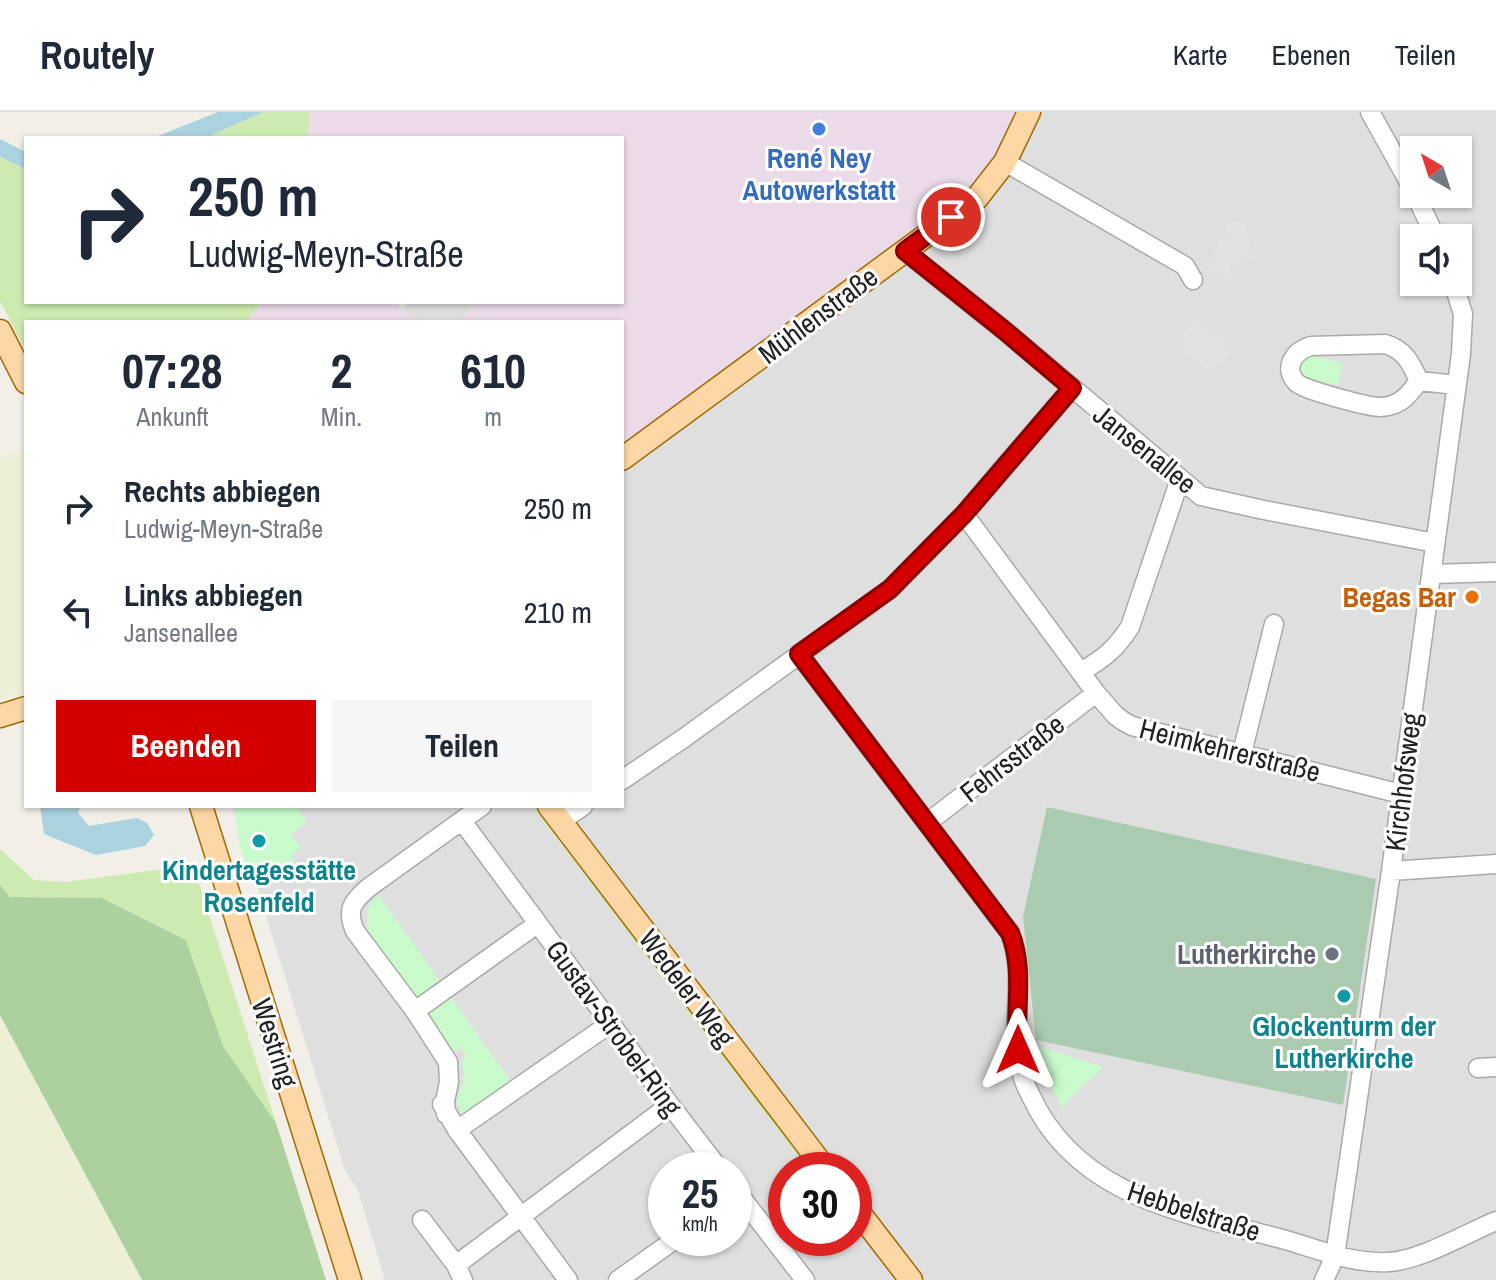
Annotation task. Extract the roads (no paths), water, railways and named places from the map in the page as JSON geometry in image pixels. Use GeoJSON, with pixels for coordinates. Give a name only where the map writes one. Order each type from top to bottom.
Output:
{"type":"FeatureCollection","features":[{"type":"Feature","properties":{"kind":"main road","name":"Mühlenstraße"},"geometry":{"type":"LineString","coordinates":[[624,458],[977,198],[1005,162],[1029,112]]}},
{"type":"Feature","properties":{"kind":"main road"},"geometry":{"type":"LineString","coordinates":[[0,331],[24,378]]}},
{"type":"Feature","properties":{"kind":"main road"},"geometry":{"type":"LineString","coordinates":[[0,716],[24,709]]}},
{"type":"Feature","properties":{"kind":"main road"},"geometry":{"type":"LineString","coordinates":[[0,725],[24,719]]}},
{"type":"Feature","properties":{"kind":"main road","name":"Westring"},"geometry":{"type":"LineString","coordinates":[[202,808],[350,1280]]}},
{"type":"Feature","properties":{"kind":"main road","name":"Wedeler Weg"},"geometry":{"type":"LineString","coordinates":[[555,814],[812,1152]]}},
{"type":"Feature","properties":{"kind":"main road"},"geometry":{"type":"LineString","coordinates":[[872,1229],[911,1280]]}},
{"type":"Feature","properties":{"kind":"street"},"geometry":{"type":"LineString","coordinates":[[1370,112],[1400,165]]}},
{"type":"Feature","properties":{"kind":"street"},"geometry":{"type":"LineString","coordinates":[[1005,162],[1185,266],[1193,280]]}},
{"type":"Feature","properties":{"kind":"street","name":"Jansenallee"},"geometry":{"type":"LineString","coordinates":[[905,251],[1201,496],[1435,543]]}},
{"type":"Feature","properties":{"kind":"street","name":"Kirchhofsweg"},"geometry":{"type":"LineString","coordinates":[[1324,1280],[1335,1256],[1433,574],[1461,354],[1463,314],[1457,296]]}},
{"type":"Feature","properties":{"kind":"street"},"geometry":{"type":"LineString","coordinates":[[1385,344],[1403,353],[1419,381],[1402,401],[1381,408],[1302,388],[1292,376],[1292,362],[1295,354],[1311,346],[1385,344]]}},
{"type":"Feature","properties":{"kind":"street"},"geometry":{"type":"LineString","coordinates":[[1419,381],[1457,385]]}},
{"type":"Feature","properties":{"kind":"street"},"geometry":{"type":"LineString","coordinates":[[624,779],[890,589],[964,514],[1072,388]]}},
{"type":"Feature","properties":{"kind":"street"},"geometry":{"type":"LineString","coordinates":[[1081,672],[1119,644],[1130,627],[1180,479]]}},
{"type":"Feature","properties":{"kind":"street","name":"Heimkehrerstraße"},"geometry":{"type":"LineString","coordinates":[[964,514],[1096,693],[1127,724],[1401,794]]}},
{"type":"Feature","properties":{"kind":"street"},"geometry":{"type":"LineString","coordinates":[[1433,574],[1496,572]]}},
{"type":"Feature","properties":{"kind":"street"},"geometry":{"type":"LineString","coordinates":[[1242,753],[1274,624]]}},
{"type":"Feature","properties":{"kind":"street","name":"Hebbelstraße"},"geometry":{"type":"LineString","coordinates":[[799,654],[1010,933],[1014,942],[1017,974],[1020,1071],[1038,1112],[1068,1151],[1127,1193],[1161,1207],[1335,1256],[1364,1261],[1390,1262],[1428,1251],[1496,1221]]}},
{"type":"Feature","properties":{"kind":"street","name":"Fehrsstraße"},"geometry":{"type":"LineString","coordinates":[[927,823],[1096,693]]}},
{"type":"Feature","properties":{"kind":"street"},"geometry":{"type":"LineString","coordinates":[[479,808],[368,888],[351,907],[350,920],[448,1062],[446,1114],[568,1280]]}},
{"type":"Feature","properties":{"kind":"street"},"geometry":{"type":"LineString","coordinates":[[555,814],[576,808]]}},
{"type":"Feature","properties":{"kind":"street","name":"Gustav-Strobel-Ring"},"geometry":{"type":"LineString","coordinates":[[462,821],[706,1152]]}},
{"type":"Feature","properties":{"kind":"street"},"geometry":{"type":"LineString","coordinates":[[1391,871],[1496,864]]}},
{"type":"Feature","properties":{"kind":"street","name":"Gustav-Strobel-Ring"},"geometry":{"type":"LineString","coordinates":[[415,1011],[530,914]]}},
{"type":"Feature","properties":{"kind":"street"},"geometry":{"type":"LineString","coordinates":[[457,1130],[611,1023]]}},
{"type":"Feature","properties":{"kind":"street"},"geometry":{"type":"LineString","coordinates":[[422,1220],[459,1273],[520,1216],[670,1105]]}},
{"type":"Feature","properties":{"kind":"street"},"geometry":{"type":"LineString","coordinates":[[752,1213],[805,1280]]}},
{"type":"Feature","properties":{"kind":"street"},"geometry":{"type":"LineString","coordinates":[[618,1280],[652,1256]]}},
{"type":"Feature","properties":{"kind":"water"},"geometry":{"type":"Polygon","coordinates":[[[218,112],[263,112],[209,136],[158,136],[218,112]]]}},
{"type":"Feature","properties":{"kind":"water"},"geometry":{"type":"Polygon","coordinates":[[[0,139],[24,151],[24,168],[0,157],[0,139]]]}},
{"type":"Feature","properties":{"kind":"water"},"geometry":{"type":"Polygon","coordinates":[[[40,808],[80,808],[78,813],[89,826],[137,818],[147,823],[154,835],[145,846],[96,855],[44,834],[40,808]]]}},
{"type":"Feature","properties":{"kind":"place","name":"René Ney Autowerkstatt"},"geometry":{"type":"Point","coordinates":[819,129]}},
{"type":"Feature","properties":{"kind":"place","name":"Begas Bar"},"geometry":{"type":"Point","coordinates":[1472,597]}},
{"type":"Feature","properties":{"kind":"place","name":"Kindertagesstätte Rosenfeld"},"geometry":{"type":"Point","coordinates":[259,841]}},
{"type":"Feature","properties":{"kind":"place","name":"Lutherkirche"},"geometry":{"type":"Point","coordinates":[1332,954]}},
{"type":"Feature","properties":{"kind":"place","name":"Glockenturm der Lutherkirche"},"geometry":{"type":"Point","coordinates":[1344,996]}}]}
